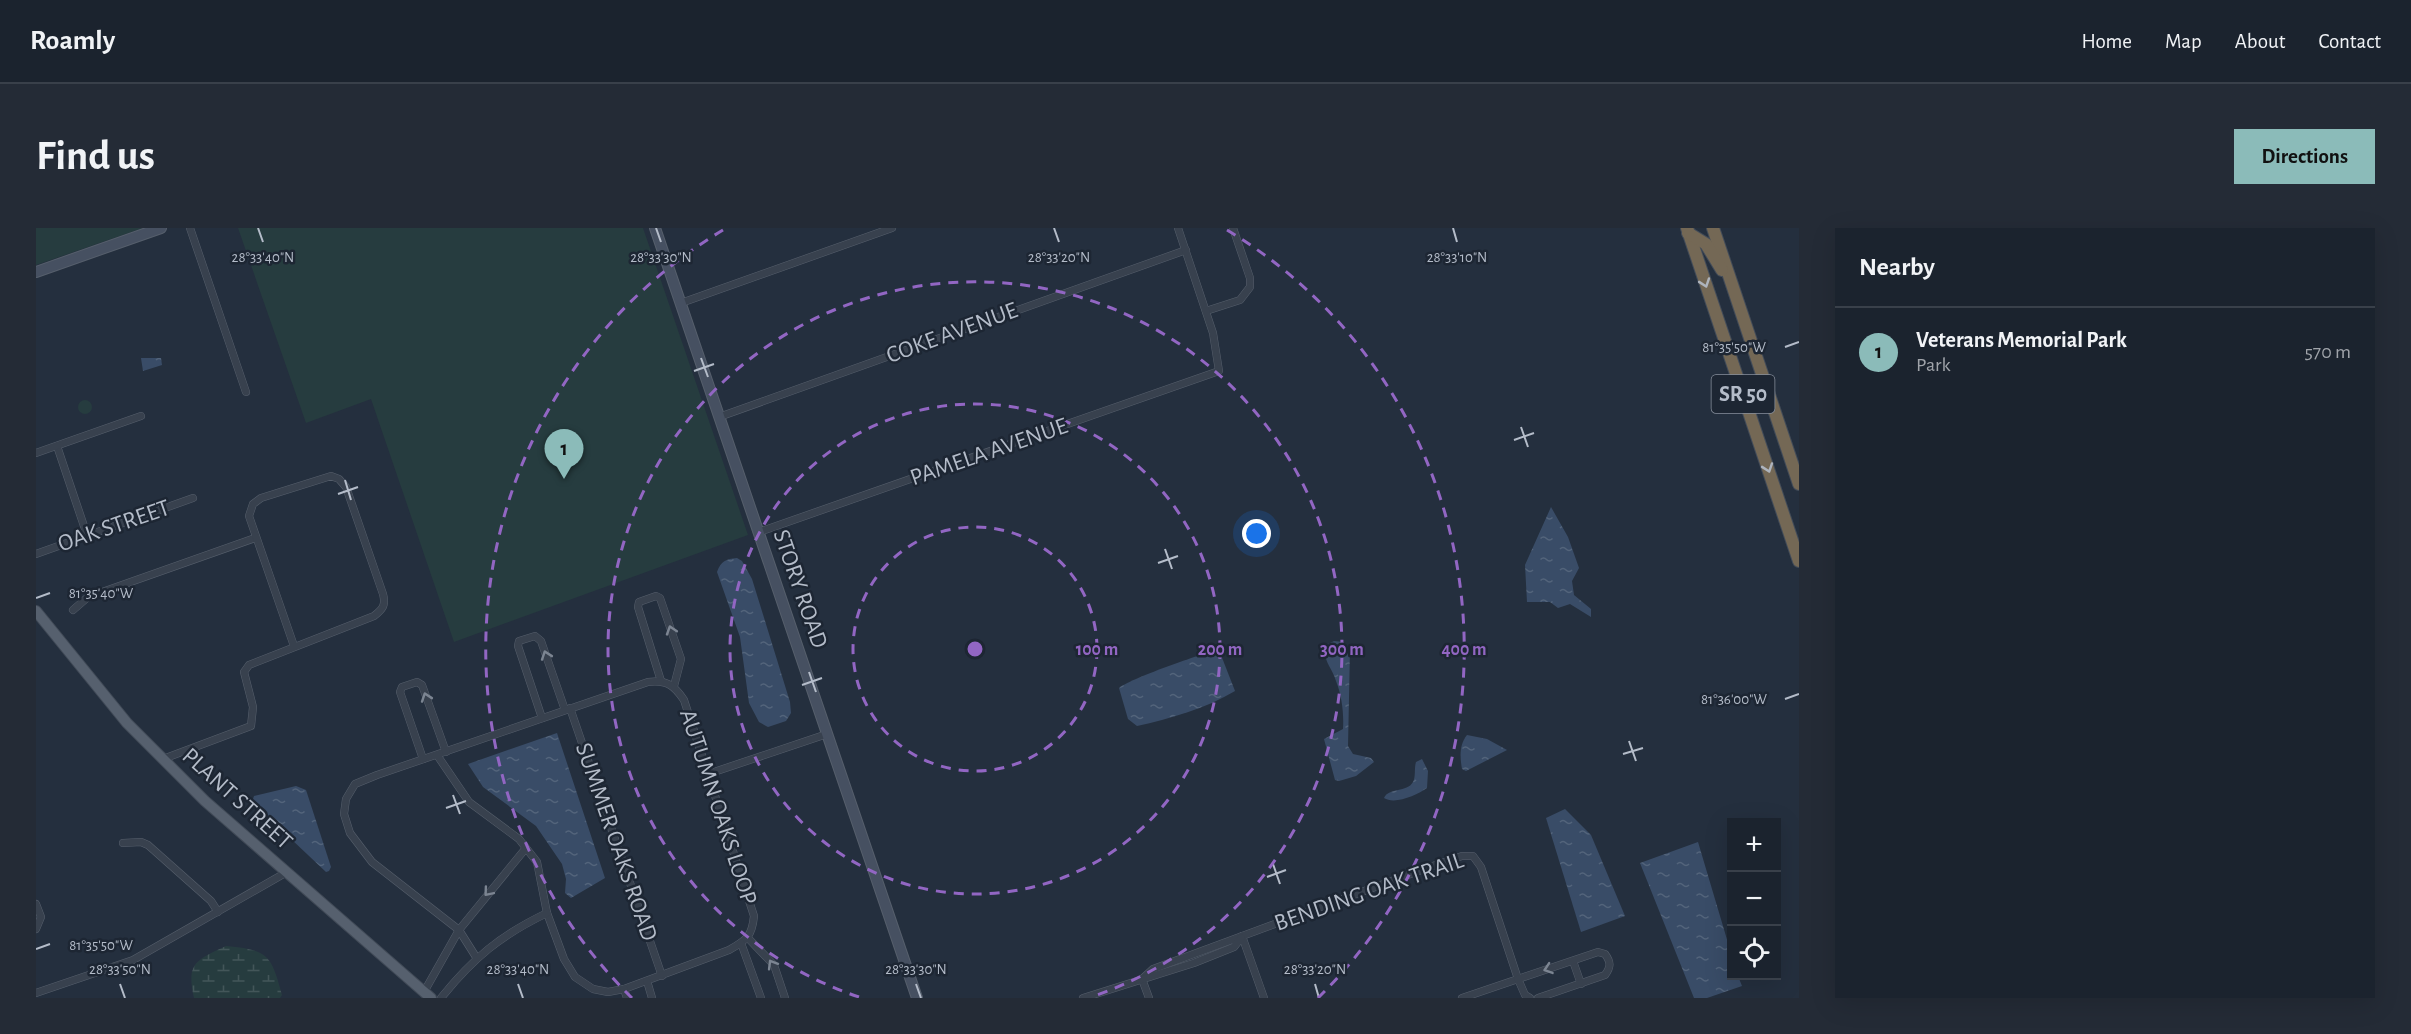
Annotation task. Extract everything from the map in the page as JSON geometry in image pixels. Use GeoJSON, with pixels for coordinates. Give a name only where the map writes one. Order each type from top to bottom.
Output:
{"type":"FeatureCollection","features":[{"type":"Feature","properties":{"kind":"highway","name":"SR 50"},"geometry":{"type":"LineString","coordinates":[[1711,229],[1735,291],[1799,484]]}},
{"type":"Feature","properties":{"kind":"highway","name":"SR 50"},"geometry":{"type":"LineString","coordinates":[[1688,231],[1798,557]]}},
{"type":"Feature","properties":{"kind":"highway"},"geometry":{"type":"LineString","coordinates":[[1688,231],[1706,244],[1735,291]]}},
{"type":"Feature","properties":{"kind":"main road","name":"PLANT STREET"},"geometry":{"type":"LineString","coordinates":[[36,611],[127,723],[205,801],[427,995]]}},
{"type":"Feature","properties":{"kind":"street"},"geometry":{"type":"LineString","coordinates":[[36,272],[161,228]]}},
{"type":"Feature","properties":{"kind":"street"},"geometry":{"type":"LineString","coordinates":[[190,228],[246,392]]}},
{"type":"Feature","properties":{"kind":"street","name":"STORY ROAD"},"geometry":{"type":"LineString","coordinates":[[655,228],[917,998]]}},
{"type":"Feature","properties":{"kind":"street"},"geometry":{"type":"LineString","coordinates":[[681,303],[892,228]]}},
{"type":"Feature","properties":{"kind":"street"},"geometry":{"type":"LineString","coordinates":[[1178,228],[1206,311],[1240,300],[1250,287],[1250,278],[1233,228]]}},
{"type":"Feature","properties":{"kind":"street","name":"COKE AVENUE"},"geometry":{"type":"LineString","coordinates":[[719,417],[1186,250]]}},
{"type":"Feature","properties":{"kind":"street","name":"PAMELA AVENUE"},"geometry":{"type":"LineString","coordinates":[[759,532],[1219,371],[1219,358],[1206,311]]}},
{"type":"Feature","properties":{"kind":"street"},"geometry":{"type":"LineString","coordinates":[[36,453],[141,416]]}},
{"type":"Feature","properties":{"kind":"street"},"geometry":{"type":"LineString","coordinates":[[57,446],[87,535]]}},
{"type":"Feature","properties":{"kind":"street"},"geometry":{"type":"LineString","coordinates":[[163,759],[251,726],[253,707],[244,672],[256,660],[294,646],[374,616],[382,610],[385,603],[346,487],[331,476],[261,498],[253,504],[249,516],[294,646]]}},
{"type":"Feature","properties":{"kind":"street","name":"OAK STREET"},"geometry":{"type":"LineString","coordinates":[[36,554],[193,498]]}},
{"type":"Feature","properties":{"kind":"street"},"geometry":{"type":"LineString","coordinates":[[73,610],[88,597],[255,538]]}},
{"type":"Feature","properties":{"kind":"street"},"geometry":{"type":"LineString","coordinates":[[476,957],[459,930],[372,862],[351,833],[344,814],[346,799],[355,784],[648,682],[661,681],[638,607],[639,602],[656,596],[660,598],[681,659],[674,686]]}},
{"type":"Feature","properties":{"kind":"street","name":"SUMMER OAKS ROAD"},"geometry":{"type":"LineString","coordinates":[[542,718],[518,646],[519,641],[526,637],[535,636],[541,641],[568,709],[662,976]]}},
{"type":"Feature","properties":{"kind":"street","name":"AUTUMN OAKS LOOP"},"geometry":{"type":"LineString","coordinates":[[437,755],[469,802],[519,839],[537,862],[547,913],[564,958],[575,977],[593,989],[608,992],[624,989],[662,976],[744,940],[753,931],[754,916],[684,700],[674,686],[661,681]]}},
{"type":"Feature","properties":{"kind":"street"},"geometry":{"type":"LineString","coordinates":[[423,759],[400,692],[402,687],[417,682],[422,685],[446,752]]}},
{"type":"Feature","properties":{"kind":"street"},"geometry":{"type":"LineString","coordinates":[[708,774],[827,734]]}},
{"type":"Feature","properties":{"kind":"street"},"geometry":{"type":"LineString","coordinates":[[123,843],[141,842],[148,845],[211,901],[218,912]]}},
{"type":"Feature","properties":{"kind":"street"},"geometry":{"type":"LineString","coordinates":[[427,995],[459,930],[526,848]]}},
{"type":"Feature","properties":{"kind":"street","name":"BENDING OAK TRAIL"},"geometry":{"type":"LineString","coordinates":[[1142,979],[1153,969],[1434,865],[1462,856],[1473,856],[1481,867],[1518,979]]}},
{"type":"Feature","properties":{"kind":"street"},"geometry":{"type":"LineString","coordinates":[[36,993],[134,960],[287,872]]}},
{"type":"Feature","properties":{"kind":"street"},"geometry":{"type":"LineString","coordinates":[[36,904],[41,917],[36,929]]}},
{"type":"Feature","properties":{"kind":"street"},"geometry":{"type":"LineString","coordinates":[[441,998],[476,957],[515,928],[547,913]]}},
{"type":"Feature","properties":{"kind":"street"},"geometry":{"type":"LineString","coordinates":[[1242,936],[1264,998]]}},
{"type":"Feature","properties":{"kind":"street","name":"BENDING OAK TRAIL"},"geometry":{"type":"LineString","coordinates":[[1083,998],[1194,963],[1234,947],[1242,936]]}},
{"type":"Feature","properties":{"kind":"street"},"geometry":{"type":"LineString","coordinates":[[744,940],[761,998]]}},
{"type":"Feature","properties":{"kind":"street"},"geometry":{"type":"LineString","coordinates":[[744,940],[774,965],[785,998]]}},
{"type":"Feature","properties":{"kind":"street"},"geometry":{"type":"LineString","coordinates":[[1462,998],[1598,952],[1605,954],[1610,960],[1610,969],[1605,975],[1538,998]]}},
{"type":"Feature","properties":{"kind":"street"},"geometry":{"type":"LineString","coordinates":[[1192,955],[1194,963]]}},
{"type":"Feature","properties":{"kind":"street"},"geometry":{"type":"LineString","coordinates":[[1573,961],[1581,984]]}},
{"type":"Feature","properties":{"kind":"street"},"geometry":{"type":"LineString","coordinates":[[1142,979],[1149,998]]}},
{"type":"Feature","properties":{"kind":"street"},"geometry":{"type":"LineString","coordinates":[[1518,979],[1525,995],[1530,998]]}},
{"type":"Feature","properties":{"kind":"street"},"geometry":{"type":"LineString","coordinates":[[646,981],[652,998]]}},
{"type":"Feature","properties":{"kind":"street"},"geometry":{"type":"LineString","coordinates":[[624,989],[627,998]]}},
{"type":"Feature","properties":{"kind":"green space"},"geometry":{"type":"Polygon","coordinates":[[[36,228],[143,228],[36,265],[36,228]]]}},
{"type":"Feature","properties":{"kind":"green space"},"geometry":{"type":"Polygon","coordinates":[[[238,228],[643,228],[748,535],[454,642],[371,399],[306,423],[238,228]]]}},
{"type":"Feature","properties":{"kind":"green space"},"geometry":{"type":"Polygon","coordinates":[[[85,400],[90,402],[92,407],[90,412],[85,414],[80,412],[78,407],[80,402],[85,400]]]}},
{"type":"Feature","properties":{"kind":"green space"},"geometry":{"type":"Polygon","coordinates":[[[226,946],[259,952],[266,957],[275,971],[282,995],[280,998],[194,998],[191,977],[196,964],[207,955],[226,946]]]}},
{"type":"Feature","properties":{"kind":"water"},"geometry":{"type":"Polygon","coordinates":[[[141,358],[161,358],[162,365],[143,371],[141,358]]]}},
{"type":"Feature","properties":{"kind":"water"},"geometry":{"type":"Polygon","coordinates":[[[1551,507],[1568,537],[1579,568],[1572,581],[1574,595],[1591,609],[1591,617],[1570,604],[1558,608],[1550,602],[1527,602],[1525,565],[1551,507]]]}},
{"type":"Feature","properties":{"kind":"water"},"geometry":{"type":"Polygon","coordinates":[[[737,558],[742,561],[752,579],[790,702],[791,713],[786,721],[768,727],[759,722],[749,703],[740,637],[717,572],[724,561],[737,558]]]}},
{"type":"Feature","properties":{"kind":"water"},"geometry":{"type":"Polygon","coordinates":[[[1334,641],[1343,642],[1350,649],[1348,746],[1353,754],[1371,758],[1374,762],[1356,776],[1339,781],[1335,780],[1324,739],[1343,729],[1340,693],[1325,655],[1326,645],[1334,641]]]}},
{"type":"Feature","properties":{"kind":"water"},"geometry":{"type":"Polygon","coordinates":[[[1219,650],[1235,691],[1200,708],[1162,720],[1137,726],[1128,719],[1119,688],[1167,667],[1219,650]]]}},
{"type":"Feature","properties":{"kind":"water"},"geometry":{"type":"Polygon","coordinates":[[[557,733],[605,878],[571,898],[565,893],[566,879],[562,864],[536,826],[483,787],[468,764],[557,733]]]}},
{"type":"Feature","properties":{"kind":"water"},"geometry":{"type":"Polygon","coordinates":[[[1467,735],[1487,739],[1507,750],[1466,771],[1462,769],[1461,747],[1467,735]]]}},
{"type":"Feature","properties":{"kind":"water"},"geometry":{"type":"Polygon","coordinates":[[[1422,759],[1428,771],[1427,788],[1400,800],[1384,798],[1390,792],[1407,788],[1410,785],[1414,780],[1416,762],[1422,759]]]}},
{"type":"Feature","properties":{"kind":"water"},"geometry":{"type":"Polygon","coordinates":[[[296,786],[306,790],[331,867],[329,871],[326,872],[252,802],[254,796],[296,786]]]}},
{"type":"Feature","properties":{"kind":"water"},"geometry":{"type":"Polygon","coordinates":[[[1565,809],[1591,835],[1625,916],[1581,932],[1546,818],[1565,809]]]}},
{"type":"Feature","properties":{"kind":"water"},"geometry":{"type":"Polygon","coordinates":[[[1698,842],[1727,940],[1727,980],[1740,980],[1742,986],[1707,998],[1694,998],[1640,863],[1698,842]]]}},
{"type":"Feature","properties":{"kind":"place","name":"Veterans Memorial Park"},"geometry":{"type":"Point","coordinates":[564,479]}}]}
